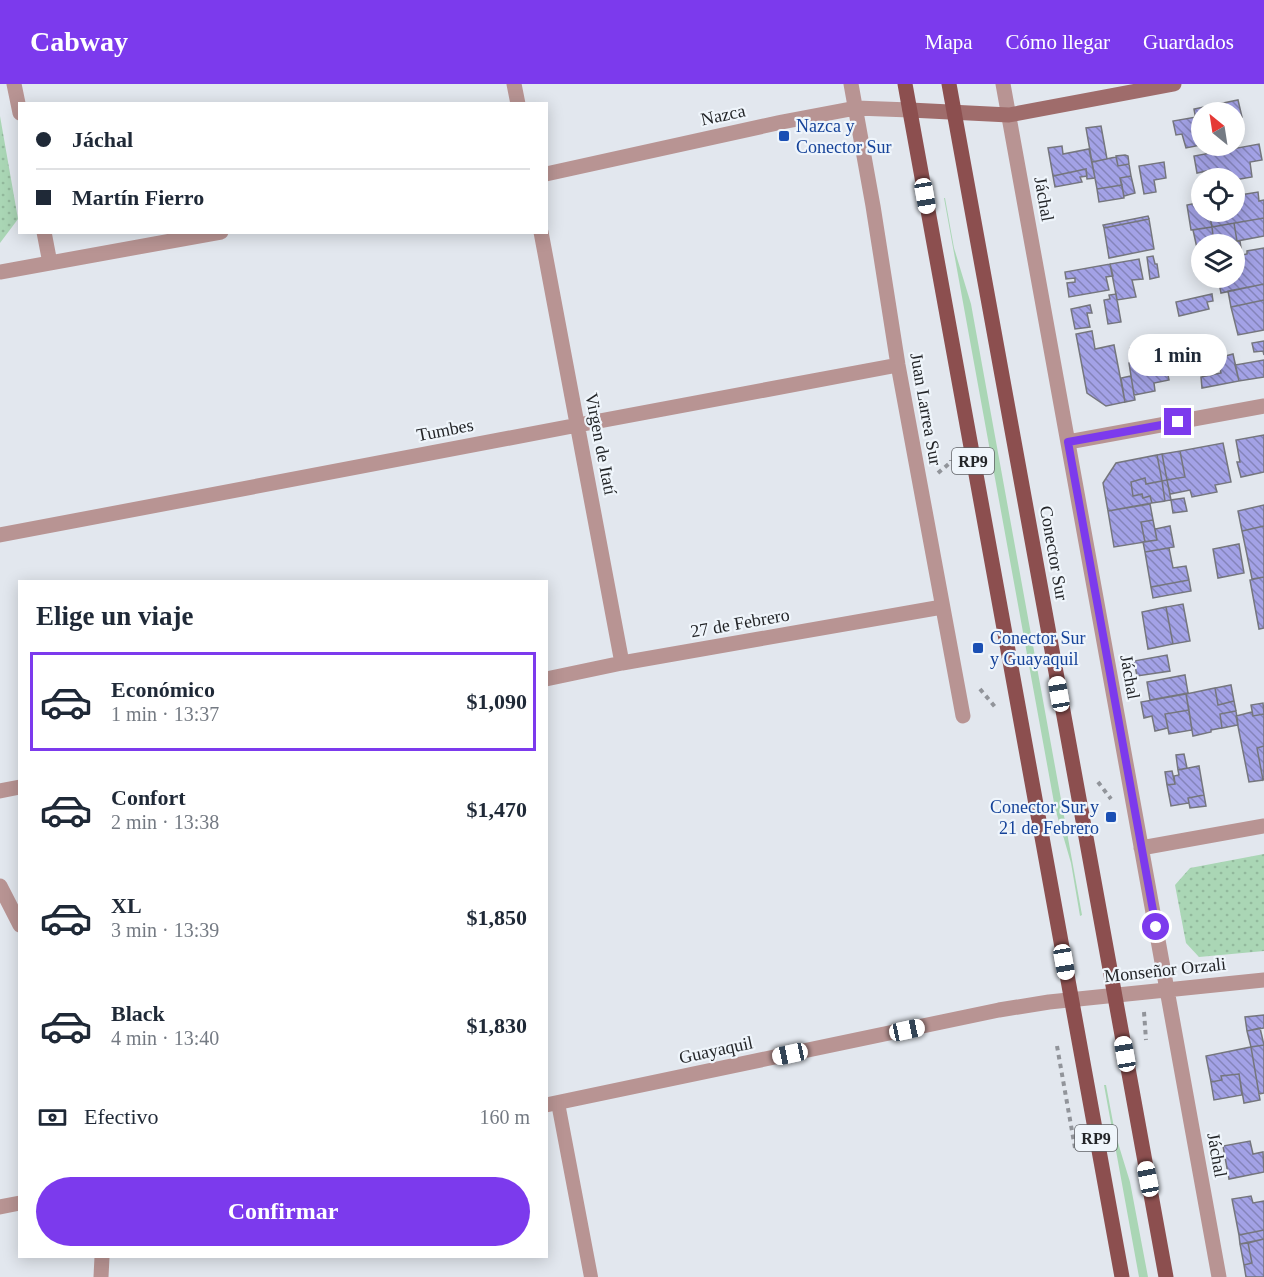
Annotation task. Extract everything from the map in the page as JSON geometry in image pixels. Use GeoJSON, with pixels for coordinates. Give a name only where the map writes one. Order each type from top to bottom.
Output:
{"type":"FeatureCollection","features":[{"type":"Feature","properties":{"kind":"main road","name":"RP9"},"geometry":{"type":"LineString","coordinates":[[905,84],[1122,1277]]}},
{"type":"Feature","properties":{"kind":"main road","name":"Conector Sur"},"geometry":{"type":"LineString","coordinates":[[949,84],[1166,1277]]}},
{"type":"Feature","properties":{"kind":"street"},"geometry":{"type":"LineString","coordinates":[[14,84],[18,103]]}},
{"type":"Feature","properties":{"kind":"street"},"geometry":{"type":"LineString","coordinates":[[514,84],[518,102]]}},
{"type":"Feature","properties":{"kind":"street","name":"Juan Larrea Sur"},"geometry":{"type":"LineString","coordinates":[[851,84],[898,365],[963,716]]}},
{"type":"Feature","properties":{"kind":"street","name":"Jáchal"},"geometry":{"type":"LineString","coordinates":[[1003,84],[1219,1277]]}},
{"type":"Feature","properties":{"kind":"street"},"geometry":{"type":"LineString","coordinates":[[910,110],[1009,115],[1174,84]]}},
{"type":"Feature","properties":{"kind":"street","name":"Nazca"},"geometry":{"type":"LineString","coordinates":[[548,174],[856,108],[910,110]]}},
{"type":"Feature","properties":{"kind":"street"},"geometry":{"type":"LineString","coordinates":[[44,234],[50,263]]}},
{"type":"Feature","properties":{"kind":"street"},"geometry":{"type":"LineString","coordinates":[[0,272],[210,234]]}},
{"type":"Feature","properties":{"kind":"street","name":"Virgen de Itatí"},"geometry":{"type":"LineString","coordinates":[[541,234],[622,663]]}},
{"type":"Feature","properties":{"kind":"street","name":"Tumbes"},"geometry":{"type":"LineString","coordinates":[[0,536],[898,365]]}},
{"type":"Feature","properties":{"kind":"street"},"geometry":{"type":"LineString","coordinates":[[1068,442],[1264,406]]}},
{"type":"Feature","properties":{"kind":"street","name":"27 de Febrero"},"geometry":{"type":"LineString","coordinates":[[548,679],[622,663],[942,608]]}},
{"type":"Feature","properties":{"kind":"street"},"geometry":{"type":"LineString","coordinates":[[0,791],[18,787]]}},
{"type":"Feature","properties":{"kind":"street"},"geometry":{"type":"LineString","coordinates":[[1142,848],[1264,826]]}},
{"type":"Feature","properties":{"kind":"street"},"geometry":{"type":"LineString","coordinates":[[0,886],[18,921]]}},
{"type":"Feature","properties":{"kind":"street","name":"Monseñor Orzali"},"geometry":{"type":"LineString","coordinates":[[1071,999],[1264,980]]}},
{"type":"Feature","properties":{"kind":"street","name":"Guayaquil"},"geometry":{"type":"LineString","coordinates":[[552,1104],[999,1010],[1071,999]]}},
{"type":"Feature","properties":{"kind":"street"},"geometry":{"type":"LineString","coordinates":[[0,1207],[18,1203]]}},
{"type":"Feature","properties":{"kind":"street"},"geometry":{"type":"LineString","coordinates":[[101,1277],[102,1258]]}},
{"type":"Feature","properties":{"kind":"lane"},"geometry":{"type":"LineString","coordinates":[[552,1104],[591,1277]]}},
{"type":"Feature","properties":{"kind":"path"},"geometry":{"type":"LineString","coordinates":[[935,476],[951,462],[949,451]]}},
{"type":"Feature","properties":{"kind":"path"},"geometry":{"type":"LineString","coordinates":[[973,681],[996,707],[998,719]]}},
{"type":"Feature","properties":{"kind":"path"},"geometry":{"type":"LineString","coordinates":[[1096,772],[1098,784],[1112,801]]}},
{"type":"Feature","properties":{"kind":"path"},"geometry":{"type":"LineString","coordinates":[[1144,992],[1146,1050]]}},
{"type":"Feature","properties":{"kind":"path"},"geometry":{"type":"LineString","coordinates":[[1056,1043],[1076,1152]]}},
{"type":"Feature","properties":{"kind":"green space"},"geometry":{"type":"Polygon","coordinates":[[[0,116],[18,219],[0,243],[0,116]]]}},
{"type":"Feature","properties":{"kind":"green space"},"geometry":{"type":"Polygon","coordinates":[[[944,198],[954,248],[971,304],[1082,915],[1080,916],[1071,863],[1055,808],[944,198]]]}},
{"type":"Feature","properties":{"kind":"green space"},"geometry":{"type":"Polygon","coordinates":[[[1264,854],[1264,951],[1199,957],[1186,943],[1175,885],[1190,868],[1264,854]]]}},
{"type":"Feature","properties":{"kind":"green space"},"geometry":{"type":"Polygon","coordinates":[[[1104,1085],[1106,1085],[1115,1133],[1130,1182],[1148,1277],[1139,1277],[1104,1085]]]}},
{"type":"Feature","properties":{"kind":"building"},"geometry":{"type":"Polygon","coordinates":[[[1191,118],[1191,147],[1186,148],[1182,134],[1176,135],[1173,121],[1191,118]]]}},
{"type":"Feature","properties":{"kind":"building"},"geometry":{"type":"Polygon","coordinates":[[[1101,126],[1107,159],[1092,162],[1086,128],[1101,126]]]}},
{"type":"Feature","properties":{"kind":"building"},"geometry":{"type":"Polygon","coordinates":[[[1259,144],[1262,160],[1250,162],[1252,177],[1245,178],[1245,168],[1196,168],[1194,156],[1245,156],[1245,147],[1259,144]]]}},
{"type":"Feature","properties":{"kind":"building"},"geometry":{"type":"Polygon","coordinates":[[[1062,146],[1063,154],[1089,149],[1095,178],[1087,179],[1086,169],[1053,176],[1048,148],[1062,146]]]}},
{"type":"Feature","properties":{"kind":"building"},"geometry":{"type":"Polygon","coordinates":[[[1116,156],[1128,156],[1129,164],[1118,166],[1116,156]]]}},
{"type":"Feature","properties":{"kind":"building"},"geometry":{"type":"Polygon","coordinates":[[[1116,157],[1118,166],[1129,164],[1131,176],[1120,178],[1122,185],[1097,189],[1092,162],[1116,157]]]}},
{"type":"Feature","properties":{"kind":"building"},"geometry":{"type":"Polygon","coordinates":[[[1164,162],[1166,178],[1154,180],[1156,192],[1144,194],[1139,166],[1164,162]]]}},
{"type":"Feature","properties":{"kind":"building"},"geometry":{"type":"Polygon","coordinates":[[[1086,169],[1087,176],[1080,177],[1082,182],[1055,187],[1053,176],[1086,169]]]}},
{"type":"Feature","properties":{"kind":"building"},"geometry":{"type":"Polygon","coordinates":[[[1131,176],[1135,193],[1124,196],[1120,178],[1131,176]]]}},
{"type":"Feature","properties":{"kind":"building"},"geometry":{"type":"Polygon","coordinates":[[[1122,185],[1124,198],[1099,202],[1097,189],[1122,185]]]}},
{"type":"Feature","properties":{"kind":"building"},"geometry":{"type":"Polygon","coordinates":[[[1258,192],[1259,201],[1264,200],[1264,218],[1245,221],[1245,194],[1258,192]]]}},
{"type":"Feature","properties":{"kind":"building"},"geometry":{"type":"Polygon","coordinates":[[[1191,204],[1191,222],[1211,222],[1212,227],[1191,230],[1187,205],[1191,204]]]}},
{"type":"Feature","properties":{"kind":"building"},"geometry":{"type":"Polygon","coordinates":[[[1148,216],[1149,219],[1104,228],[1103,225],[1148,216]]]}},
{"type":"Feature","properties":{"kind":"building"},"geometry":{"type":"Polygon","coordinates":[[[1264,218],[1264,236],[1245,240],[1245,234],[1236,234],[1234,223],[1264,218]]]}},
{"type":"Feature","properties":{"kind":"building"},"geometry":{"type":"Polygon","coordinates":[[[1149,219],[1154,249],[1109,258],[1104,228],[1149,219]]]}},
{"type":"Feature","properties":{"kind":"building"},"geometry":{"type":"Polygon","coordinates":[[[1211,222],[1241,222],[1212,227],[1211,222]]]}},
{"type":"Feature","properties":{"kind":"building"},"geometry":{"type":"Polygon","coordinates":[[[1234,223],[1236,234],[1213,234],[1212,227],[1234,223]]]}},
{"type":"Feature","properties":{"kind":"building"},"geometry":{"type":"Polygon","coordinates":[[[1212,227],[1213,234],[1194,234],[1193,230],[1212,227]]]}},
{"type":"Feature","properties":{"kind":"building"},"geometry":{"type":"Polygon","coordinates":[[[1264,248],[1264,284],[1245,288],[1245,254],[1247,251],[1264,248]]]}},
{"type":"Feature","properties":{"kind":"building"},"geometry":{"type":"Polygon","coordinates":[[[1153,256],[1159,277],[1150,279],[1147,257],[1153,256]]]}},
{"type":"Feature","properties":{"kind":"building"},"geometry":{"type":"Polygon","coordinates":[[[1139,259],[1143,279],[1132,280],[1136,297],[1117,300],[1110,264],[1139,259]]]}},
{"type":"Feature","properties":{"kind":"building"},"geometry":{"type":"Polygon","coordinates":[[[1110,264],[1113,276],[1106,277],[1109,290],[1069,297],[1067,283],[1075,282],[1075,278],[1066,279],[1065,272],[1110,264]]]}},
{"type":"Feature","properties":{"kind":"building"},"geometry":{"type":"Polygon","coordinates":[[[1264,284],[1264,300],[1231,307],[1228,291],[1264,284]]]}},
{"type":"Feature","properties":{"kind":"building"},"geometry":{"type":"Polygon","coordinates":[[[1220,288],[1245,288],[1221,293],[1220,288]]]}},
{"type":"Feature","properties":{"kind":"building"},"geometry":{"type":"Polygon","coordinates":[[[1116,294],[1121,322],[1108,324],[1104,300],[1110,299],[1109,295],[1116,294]]]}},
{"type":"Feature","properties":{"kind":"building"},"geometry":{"type":"Polygon","coordinates":[[[1212,294],[1213,301],[1207,302],[1209,309],[1179,316],[1176,302],[1212,294]]]}},
{"type":"Feature","properties":{"kind":"building"},"geometry":{"type":"Polygon","coordinates":[[[1264,300],[1264,330],[1238,335],[1231,307],[1264,300]]]}},
{"type":"Feature","properties":{"kind":"building"},"geometry":{"type":"Polygon","coordinates":[[[1090,305],[1092,313],[1087,313],[1090,327],[1075,329],[1071,309],[1090,305]]]}},
{"type":"Feature","properties":{"kind":"building"},"geometry":{"type":"Polygon","coordinates":[[[1092,331],[1095,349],[1114,345],[1125,402],[1106,406],[1087,393],[1076,334],[1092,331]]]}},
{"type":"Feature","properties":{"kind":"building"},"geometry":{"type":"Polygon","coordinates":[[[1264,341],[1264,355],[1263,351],[1254,352],[1252,343],[1264,341]]]}},
{"type":"Feature","properties":{"kind":"building"},"geometry":{"type":"Polygon","coordinates":[[[1161,342],[1169,380],[1154,383],[1155,391],[1134,395],[1129,363],[1132,362],[1130,348],[1161,342]]]}},
{"type":"Feature","properties":{"kind":"building"},"geometry":{"type":"Polygon","coordinates":[[[1233,354],[1239,381],[1202,388],[1201,377],[1221,373],[1218,358],[1233,354]]]}},
{"type":"Feature","properties":{"kind":"building"},"geometry":{"type":"Polygon","coordinates":[[[1264,360],[1264,377],[1239,381],[1235,365],[1264,360]]]}},
{"type":"Feature","properties":{"kind":"building"},"geometry":{"type":"Polygon","coordinates":[[[1131,376],[1135,400],[1125,402],[1121,378],[1131,376]]]}},
{"type":"Feature","properties":{"kind":"building"},"geometry":{"type":"Polygon","coordinates":[[[1264,435],[1264,472],[1241,477],[1237,462],[1240,462],[1236,440],[1264,435]]]}},
{"type":"Feature","properties":{"kind":"building"},"geometry":{"type":"Polygon","coordinates":[[[1223,443],[1231,482],[1215,485],[1217,492],[1192,497],[1190,490],[1170,494],[1167,480],[1185,477],[1180,451],[1223,443]]]}},
{"type":"Feature","properties":{"kind":"building"},"geometry":{"type":"Polygon","coordinates":[[[1180,451],[1185,477],[1167,480],[1162,454],[1180,451]]]}},
{"type":"Feature","properties":{"kind":"building"},"geometry":{"type":"Polygon","coordinates":[[[1162,454],[1167,480],[1162,481],[1157,455],[1162,454]]]}},
{"type":"Feature","properties":{"kind":"building"},"geometry":{"type":"Polygon","coordinates":[[[1157,455],[1162,481],[1146,484],[1145,478],[1131,482],[1133,496],[1142,494],[1143,498],[1150,496],[1152,503],[1108,511],[1103,483],[1116,463],[1157,455]]]}},
{"type":"Feature","properties":{"kind":"building"},"geometry":{"type":"Polygon","coordinates":[[[1145,478],[1146,484],[1162,481],[1165,501],[1152,503],[1150,496],[1143,498],[1142,494],[1133,496],[1131,482],[1145,478]]]}},
{"type":"Feature","properties":{"kind":"building"},"geometry":{"type":"Polygon","coordinates":[[[1167,480],[1171,500],[1165,501],[1162,481],[1167,480]]]}},
{"type":"Feature","properties":{"kind":"building"},"geometry":{"type":"Polygon","coordinates":[[[1184,498],[1187,511],[1173,513],[1171,500],[1184,498]]]}},
{"type":"Feature","properties":{"kind":"building"},"geometry":{"type":"Polygon","coordinates":[[[1150,504],[1153,520],[1141,522],[1145,542],[1114,547],[1108,511],[1150,504]]]}},
{"type":"Feature","properties":{"kind":"building"},"geometry":{"type":"Polygon","coordinates":[[[1264,505],[1264,526],[1242,531],[1238,511],[1264,505]]]}},
{"type":"Feature","properties":{"kind":"building"},"geometry":{"type":"Polygon","coordinates":[[[1153,520],[1157,540],[1145,542],[1141,522],[1153,520]]]}},
{"type":"Feature","properties":{"kind":"building"},"geometry":{"type":"Polygon","coordinates":[[[1170,526],[1174,547],[1145,552],[1143,542],[1157,540],[1155,529],[1170,526]]]}},
{"type":"Feature","properties":{"kind":"building"},"geometry":{"type":"Polygon","coordinates":[[[1264,526],[1264,577],[1252,579],[1242,531],[1264,526]]]}},
{"type":"Feature","properties":{"kind":"building"},"geometry":{"type":"Polygon","coordinates":[[[1239,544],[1244,573],[1218,578],[1213,549],[1239,544]]]}},
{"type":"Feature","properties":{"kind":"building"},"geometry":{"type":"Polygon","coordinates":[[[1169,548],[1173,568],[1186,566],[1189,580],[1151,587],[1145,552],[1169,548]]]}},
{"type":"Feature","properties":{"kind":"building"},"geometry":{"type":"Polygon","coordinates":[[[1264,577],[1264,628],[1259,629],[1250,580],[1264,577]]]}},
{"type":"Feature","properties":{"kind":"building"},"geometry":{"type":"Polygon","coordinates":[[[1189,580],[1191,591],[1153,598],[1151,587],[1189,580]]]}},
{"type":"Feature","properties":{"kind":"building"},"geometry":{"type":"Polygon","coordinates":[[[1183,604],[1190,641],[1173,644],[1166,607],[1183,604]]]}},
{"type":"Feature","properties":{"kind":"building"},"geometry":{"type":"Polygon","coordinates":[[[1166,607],[1173,644],[1148,649],[1142,612],[1166,607]]]}},
{"type":"Feature","properties":{"kind":"building"},"geometry":{"type":"Polygon","coordinates":[[[1167,655],[1170,671],[1137,676],[1134,661],[1167,655]]]}},
{"type":"Feature","properties":{"kind":"building"},"geometry":{"type":"Polygon","coordinates":[[[1185,675],[1188,693],[1150,700],[1147,682],[1185,675]]]}},
{"type":"Feature","properties":{"kind":"building"},"geometry":{"type":"Polygon","coordinates":[[[1231,685],[1234,701],[1218,705],[1215,688],[1231,685]]]}},
{"type":"Feature","properties":{"kind":"building"},"geometry":{"type":"Polygon","coordinates":[[[1215,688],[1218,705],[1234,701],[1236,711],[1220,714],[1222,728],[1193,736],[1186,694],[1215,688]]]}},
{"type":"Feature","properties":{"kind":"building"},"geometry":{"type":"Polygon","coordinates":[[[1186,694],[1189,710],[1165,714],[1168,728],[1155,731],[1152,716],[1144,718],[1141,702],[1186,694]]]}},
{"type":"Feature","properties":{"kind":"building"},"geometry":{"type":"Polygon","coordinates":[[[1263,703],[1264,714],[1253,716],[1251,705],[1263,703]]]}},
{"type":"Feature","properties":{"kind":"building"},"geometry":{"type":"Polygon","coordinates":[[[1189,710],[1192,730],[1169,734],[1165,714],[1189,710]]]}},
{"type":"Feature","properties":{"kind":"building"},"geometry":{"type":"Polygon","coordinates":[[[1236,711],[1238,725],[1222,728],[1220,714],[1236,711]]]}},
{"type":"Feature","properties":{"kind":"building"},"geometry":{"type":"Polygon","coordinates":[[[1252,712],[1253,716],[1264,714],[1264,746],[1257,748],[1263,780],[1249,782],[1236,716],[1252,712]]]}},
{"type":"Feature","properties":{"kind":"building"},"geometry":{"type":"Polygon","coordinates":[[[1264,746],[1264,779],[1263,780],[1257,748],[1264,746]]]}},
{"type":"Feature","properties":{"kind":"building"},"geometry":{"type":"Polygon","coordinates":[[[1184,754],[1187,768],[1178,770],[1176,755],[1184,754]]]}},
{"type":"Feature","properties":{"kind":"building"},"geometry":{"type":"Polygon","coordinates":[[[1199,766],[1204,795],[1188,798],[1189,803],[1171,806],[1167,785],[1175,784],[1174,776],[1179,775],[1178,770],[1199,766]]]}},
{"type":"Feature","properties":{"kind":"building"},"geometry":{"type":"Polygon","coordinates":[[[1172,771],[1175,784],[1167,785],[1165,772],[1172,771]]]}},
{"type":"Feature","properties":{"kind":"building"},"geometry":{"type":"Polygon","coordinates":[[[1204,795],[1206,806],[1190,808],[1188,798],[1204,795]]]}},
{"type":"Feature","properties":{"kind":"building"},"geometry":{"type":"Polygon","coordinates":[[[1264,1015],[1264,1028],[1247,1031],[1245,1017],[1264,1015]]]}},
{"type":"Feature","properties":{"kind":"building"},"geometry":{"type":"Polygon","coordinates":[[[1260,1028],[1264,1045],[1251,1047],[1247,1031],[1260,1028]]]}},
{"type":"Feature","properties":{"kind":"building"},"geometry":{"type":"Polygon","coordinates":[[[1264,1045],[1264,1093],[1259,1094],[1251,1047],[1264,1045]]]}},
{"type":"Feature","properties":{"kind":"building"},"geometry":{"type":"Polygon","coordinates":[[[1251,1047],[1260,1100],[1244,1103],[1239,1074],[1221,1076],[1222,1080],[1211,1082],[1206,1056],[1251,1047]]]}},
{"type":"Feature","properties":{"kind":"building"},"geometry":{"type":"Polygon","coordinates":[[[1239,1074],[1242,1095],[1214,1100],[1211,1082],[1222,1080],[1221,1076],[1239,1074]]]}},
{"type":"Feature","properties":{"kind":"building"},"geometry":{"type":"Polygon","coordinates":[[[1250,1141],[1253,1154],[1263,1152],[1264,1172],[1229,1179],[1223,1146],[1250,1141]]]}},
{"type":"Feature","properties":{"kind":"building"},"geometry":{"type":"Polygon","coordinates":[[[1251,1196],[1253,1203],[1264,1201],[1264,1230],[1239,1235],[1232,1199],[1251,1196]]]}},
{"type":"Feature","properties":{"kind":"building"},"geometry":{"type":"Polygon","coordinates":[[[1264,1230],[1264,1239],[1240,1244],[1239,1235],[1264,1230]]]}},
{"type":"Feature","properties":{"kind":"building"},"geometry":{"type":"Polygon","coordinates":[[[1264,1239],[1264,1277],[1246,1277],[1244,1265],[1252,1263],[1248,1243],[1264,1239]]]}},
{"type":"Feature","properties":{"kind":"building"},"geometry":{"type":"Polygon","coordinates":[[[1248,1243],[1252,1263],[1244,1265],[1240,1244],[1248,1243]]]}},
{"type":"Feature","properties":{"kind":"place","name":"Nazca y Conector Sur"},"geometry":{"type":"Point","coordinates":[784,136]}},
{"type":"Feature","properties":{"kind":"place","name":"Conector Sur y Guayaquil"},"geometry":{"type":"Point","coordinates":[978,648]}},
{"type":"Feature","properties":{"kind":"place","name":"Conector Sur y 21 de Febrero"},"geometry":{"type":"Point","coordinates":[1111,817]}},
{"type":"Feature","properties":{"kind":"route"},"geometry":{"type":"LineString","coordinates":[[1156,927],[1068,442],[1178,422]]}}]}
